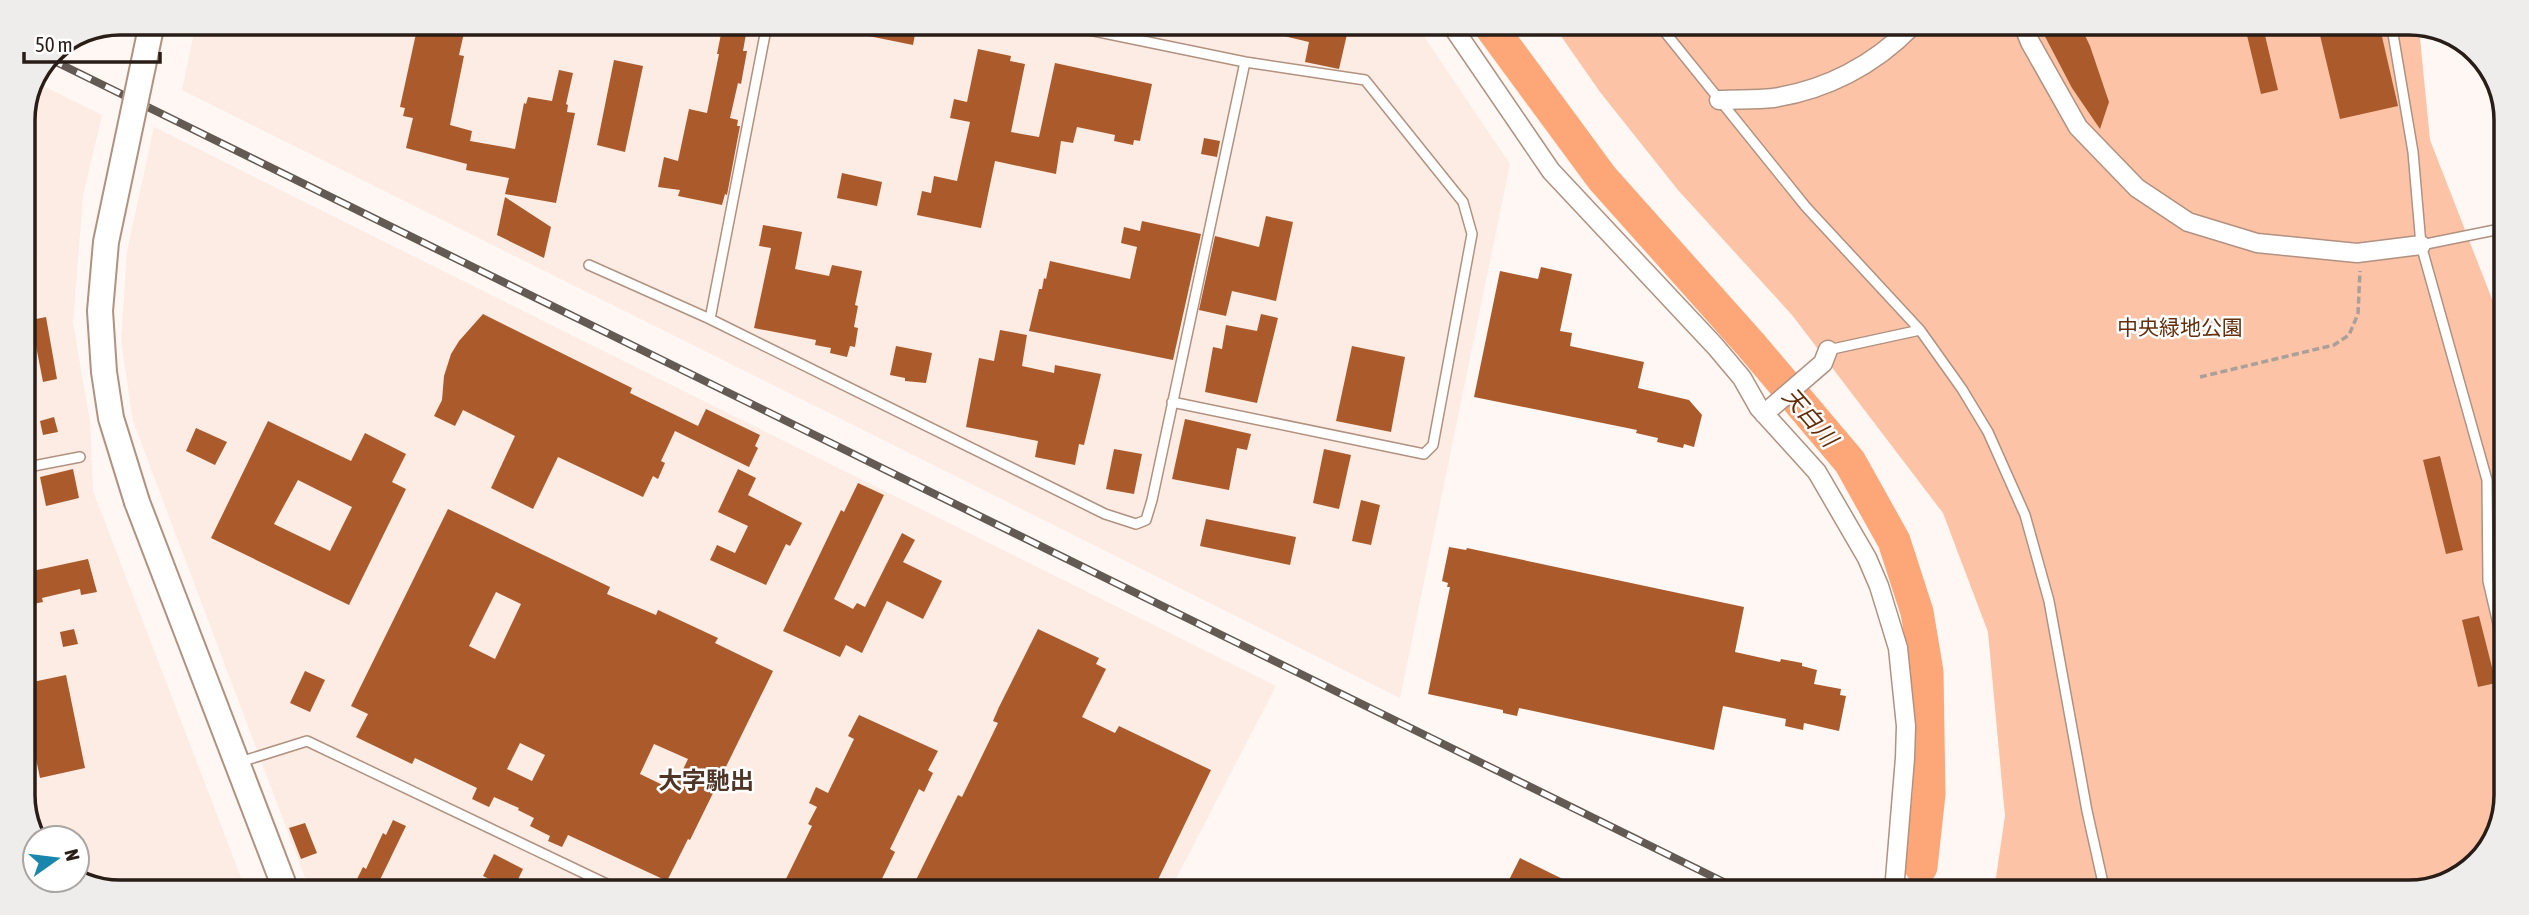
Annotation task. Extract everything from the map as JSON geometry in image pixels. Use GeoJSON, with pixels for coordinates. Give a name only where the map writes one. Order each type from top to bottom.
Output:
{"type":"FeatureCollection","features":[{"type":"Feature","properties":{"kind":"street"},"geometry":{"type":"LineString","coordinates":[[149,35],[106,242],[100,312],[104,372],[111,418],[137,502],[282,880]]}},
{"type":"Feature","properties":{"kind":"street"},"geometry":{"type":"LineString","coordinates":[[1458,35],[1551,171],[1715,346],[1818,472],[1848,523],[1879,586],[1895,638],[1906,726],[1895,880]]}},
{"type":"Feature","properties":{"kind":"street"},"geometry":{"type":"LineString","coordinates":[[1719,100],[1773,98],[1818,87],[1865,66],[1902,35]]}},
{"type":"Feature","properties":{"kind":"street"},"geometry":{"type":"LineString","coordinates":[[2028,35],[2078,127],[2137,188],[2188,222],[2257,243],[2357,253],[2421,245]]}},
{"type":"Feature","properties":{"kind":"street"},"geometry":{"type":"LineString","coordinates":[[1768,411],[1826,356]]}},
{"type":"Feature","properties":{"kind":"lane"},"geometry":{"type":"LineString","coordinates":[[710,319],[765,35]]}},
{"type":"Feature","properties":{"kind":"lane"},"geometry":{"type":"LineString","coordinates":[[1114,35],[1245,62],[1365,80],[1463,202],[1472,234],[1433,445],[1424,454],[1172,402]]}},
{"type":"Feature","properties":{"kind":"lane"},"geometry":{"type":"LineString","coordinates":[[1667,35],[1806,208],[1920,330],[1962,389],[1988,432],[2025,514],[2049,601],[2087,811],[2102,880]]}},
{"type":"Feature","properties":{"kind":"lane"},"geometry":{"type":"LineString","coordinates":[[2393,35],[2413,152],[2421,245],[2487,480],[2488,581],[2494,607]]}},
{"type":"Feature","properties":{"kind":"lane"},"geometry":{"type":"LineString","coordinates":[[589,265],[710,319],[1105,514],[1136,524],[1146,520],[1245,62]]}},
{"type":"Feature","properties":{"kind":"lane"},"geometry":{"type":"LineString","coordinates":[[2421,245],[2494,230]]}},
{"type":"Feature","properties":{"kind":"lane"},"geometry":{"type":"LineString","coordinates":[[1826,356],[1920,330]]}},
{"type":"Feature","properties":{"kind":"lane"},"geometry":{"type":"LineString","coordinates":[[35,466],[80,457]]}},
{"type":"Feature","properties":{"kind":"lane"},"geometry":{"type":"LineString","coordinates":[[237,763],[307,741],[598,880]]}},
{"type":"Feature","properties":{"kind":"path"},"geometry":{"type":"LineString","coordinates":[[2200,377],[2334,345],[2349,335],[2358,314],[2360,269]]}},
{"type":"Feature","properties":{"kind":"shaded area"},"geometry":{"type":"Polygon","coordinates":[[[193,35],[1423,35],[1510,164],[1400,698],[182,90],[193,35]]]}},
{"type":"Feature","properties":{"kind":"shaded area"},"geometry":{"type":"Polygon","coordinates":[[[42,85],[102,115],[83,196],[73,323],[90,422],[93,491],[242,880],[120,880],[92,876],[91,824],[40,824],[35,801],[35,120],[42,85]]]}},
{"type":"Feature","properties":{"kind":"shaded area"},"geometry":{"type":"Polygon","coordinates":[[[154,127],[1276,686],[1175,880],[306,880],[133,421],[121,341],[127,252],[154,127]]]}},
{"type":"Feature","properties":{"kind":"shaded area"},"geometry":{"type":"Polygon","coordinates":[[[1934,784],[1929,880],[1914,880],[1934,784]]]}},
{"type":"Feature","properties":{"kind":"green space","name":"中央緑地公園"},"geometry":{"type":"Polygon","coordinates":[[[1560,35],[2420,36],[2430,140],[2494,304],[2494,796],[2490,823],[2477,847],[2461,863],[2437,876],[2410,880],[1996,880],[2005,816],[1988,632],[1943,513],[1792,315],[1678,190],[1600,92],[1560,35]]]}},
{"type":"Feature","properties":{"kind":"building"},"geometry":{"type":"Polygon","coordinates":[[[416,35],[464,35],[459,55],[464,56],[450,125],[472,131],[470,141],[515,149],[524,103],[526,104],[528,97],[552,101],[559,70],[573,73],[566,104],[567,112],[575,113],[556,203],[505,194],[509,178],[466,170],[467,164],[406,148],[413,118],[403,116],[405,108],[400,107],[416,35]]]}},
{"type":"Feature","properties":{"kind":"building"},"geometry":{"type":"Polygon","coordinates":[[[721,35],[746,35],[743,51],[747,51],[741,84],[738,83],[730,118],[738,120],[737,126],[740,126],[727,195],[725,194],[722,205],[678,196],[680,190],[658,187],[664,157],[678,161],[689,109],[707,113],[721,35]]]}},
{"type":"Feature","properties":{"kind":"building"},"geometry":{"type":"Polygon","coordinates":[[[864,35],[915,35],[913,45],[864,35]]]}},
{"type":"Feature","properties":{"kind":"building"},"geometry":{"type":"Polygon","coordinates":[[[1280,35],[1347,35],[1339,69],[1305,62],[1309,42],[1280,35]]]}},
{"type":"Feature","properties":{"kind":"building"},"geometry":{"type":"Polygon","coordinates":[[[2044,35],[2085,35],[2109,102],[2100,129],[2072,88],[2044,35]]]}},
{"type":"Feature","properties":{"kind":"building"},"geometry":{"type":"Polygon","coordinates":[[[2247,35],[2265,35],[2278,90],[2261,94],[2247,35]]]}},
{"type":"Feature","properties":{"kind":"building"},"geometry":{"type":"Polygon","coordinates":[[[2320,35],[2382,35],[2398,106],[2340,119],[2320,35]]]}},
{"type":"Feature","properties":{"kind":"building"},"geometry":{"type":"Polygon","coordinates":[[[978,49],[1011,56],[1010,61],[1025,64],[1011,132],[1039,137],[1055,63],[1152,84],[1140,141],[1134,140],[1133,145],[1114,141],[1115,135],[1077,127],[1073,143],[1061,141],[1056,174],[995,161],[981,228],[917,215],[922,191],[931,193],[934,176],[957,181],[970,122],[950,118],[954,99],[967,102],[978,49]]]}},
{"type":"Feature","properties":{"kind":"building"},"geometry":{"type":"Polygon","coordinates":[[[614,60],[643,66],[625,152],[597,145],[614,60]]]}},
{"type":"Feature","properties":{"kind":"building"},"geometry":{"type":"Polygon","coordinates":[[[1204,138],[1220,141],[1217,157],[1201,154],[1204,138]]]}},
{"type":"Feature","properties":{"kind":"building"},"geometry":{"type":"Polygon","coordinates":[[[842,173],[882,182],[877,206],[837,198],[842,173]]]}},
{"type":"Feature","properties":{"kind":"building"},"geometry":{"type":"Polygon","coordinates":[[[505,197],[551,227],[544,258],[497,235],[505,197]]]}},
{"type":"Feature","properties":{"kind":"building"},"geometry":{"type":"Polygon","coordinates":[[[1266,216],[1293,222],[1276,301],[1232,291],[1226,316],[1199,310],[1215,236],[1259,247],[1266,216]]]}},
{"type":"Feature","properties":{"kind":"building"},"geometry":{"type":"Polygon","coordinates":[[[1142,221],[1201,234],[1173,360],[1029,331],[1039,289],[1042,289],[1044,278],[1046,279],[1050,261],[1130,279],[1137,247],[1121,243],[1124,227],[1140,231],[1142,221]]]}},
{"type":"Feature","properties":{"kind":"building"},"geometry":{"type":"Polygon","coordinates":[[[763,225],[802,232],[795,269],[829,276],[832,265],[862,271],[855,305],[858,306],[854,327],[858,328],[855,347],[850,346],[847,357],[830,353],[831,348],[815,345],[816,340],[754,328],[771,248],[759,246],[763,225]]]}},
{"type":"Feature","properties":{"kind":"building"},"geometry":{"type":"Polygon","coordinates":[[[1541,267],[1572,274],[1560,331],[1572,333],[1570,346],[1644,362],[1638,388],[1689,400],[1702,415],[1694,447],[1684,444],[1683,448],[1657,442],[1658,438],[1636,433],[1637,430],[1474,397],[1500,271],[1538,279],[1541,267]]]}},
{"type":"Feature","properties":{"kind":"building"},"geometry":{"type":"Polygon","coordinates":[[[483,314],[632,388],[630,393],[698,426],[706,409],[760,435],[755,446],[758,448],[749,467],[675,431],[661,461],[665,463],[658,479],[653,476],[643,497],[558,457],[533,509],[491,488],[515,436],[463,410],[455,426],[434,416],[442,400],[444,376],[451,354],[483,314]]]}},
{"type":"Feature","properties":{"kind":"building"},"geometry":{"type":"Polygon","coordinates":[[[1261,314],[1278,318],[1257,403],[1205,392],[1213,347],[1222,349],[1226,325],[1257,331],[1261,314]]]}},
{"type":"Feature","properties":{"kind":"building"},"geometry":{"type":"Polygon","coordinates":[[[46,317],[57,379],[43,382],[35,341],[35,319],[46,317]]]}},
{"type":"Feature","properties":{"kind":"building"},"geometry":{"type":"Polygon","coordinates":[[[1000,330],[1027,335],[1022,366],[1054,373],[1055,365],[1101,374],[1084,445],[1079,444],[1075,465],[1035,457],[1038,441],[966,427],[979,358],[994,361],[1000,330]]]}},
{"type":"Feature","properties":{"kind":"building"},"geometry":{"type":"Polygon","coordinates":[[[896,346],[932,353],[926,383],[905,381],[905,378],[890,375],[896,346]]]}},
{"type":"Feature","properties":{"kind":"building"},"geometry":{"type":"Polygon","coordinates":[[[1352,346],[1405,357],[1391,432],[1336,421],[1352,346]]]}},
{"type":"Feature","properties":{"kind":"building"},"geometry":{"type":"Polygon","coordinates":[[[54,417],[58,432],[43,435],[40,421],[54,417]]]}},
{"type":"Feature","properties":{"kind":"building"},"geometry":{"type":"Polygon","coordinates":[[[1185,419],[1251,434],[1247,450],[1237,448],[1229,490],[1172,479],[1185,419]]]}},
{"type":"Feature","properties":{"kind":"building"},"geometry":{"type":"Polygon","coordinates":[[[268,421],[351,461],[365,433],[406,454],[392,482],[406,489],[349,605],[211,538],[268,421]],[[298,480],[274,524],[330,551],[352,507],[298,480]]]}},
{"type":"Feature","properties":{"kind":"building"},"geometry":{"type":"Polygon","coordinates":[[[196,428],[227,442],[215,465],[186,451],[196,428]]]}},
{"type":"Feature","properties":{"kind":"building"},"geometry":{"type":"Polygon","coordinates":[[[1114,449],[1142,454],[1134,494],[1106,489],[1114,449]]]}},
{"type":"Feature","properties":{"kind":"building"},"geometry":{"type":"Polygon","coordinates":[[[1324,449],[1351,455],[1339,509],[1313,503],[1324,449]]]}},
{"type":"Feature","properties":{"kind":"building"},"geometry":{"type":"Polygon","coordinates":[[[2440,456],[2463,550],[2446,554],[2423,460],[2440,456]]]}},
{"type":"Feature","properties":{"kind":"building"},"geometry":{"type":"Polygon","coordinates":[[[73,469],[79,498],[46,506],[40,477],[73,469]]]}},
{"type":"Feature","properties":{"kind":"building"},"geometry":{"type":"Polygon","coordinates":[[[738,469],[756,478],[748,495],[802,523],[790,546],[786,544],[766,585],[710,560],[717,545],[735,553],[748,526],[718,512],[738,469]]]}},
{"type":"Feature","properties":{"kind":"building"},"geometry":{"type":"Polygon","coordinates":[[[858,483],[884,495],[834,599],[853,609],[857,603],[865,607],[902,533],[915,540],[903,562],[942,581],[923,619],[887,601],[862,653],[846,645],[840,657],[783,631],[841,510],[844,512],[858,483]]]}},
{"type":"Feature","properties":{"kind":"building"},"geometry":{"type":"Polygon","coordinates":[[[1361,500],[1380,505],[1371,545],[1352,541],[1361,500]]]}},
{"type":"Feature","properties":{"kind":"building"},"geometry":{"type":"Polygon","coordinates":[[[448,509],[610,587],[607,594],[656,615],[658,610],[718,638],[715,643],[773,671],[668,880],[568,835],[562,847],[548,841],[550,836],[530,826],[534,818],[518,810],[519,808],[494,797],[489,807],[472,799],[477,788],[415,758],[412,764],[356,737],[368,714],[351,706],[448,509]],[[496,592],[469,646],[495,659],[521,604],[496,592]],[[520,743],[507,769],[532,781],[545,755],[520,743]],[[654,744],[640,774],[673,790],[688,759],[654,744]]]}},
{"type":"Feature","properties":{"kind":"building"},"geometry":{"type":"Polygon","coordinates":[[[1206,519],[1296,537],[1290,565],[1200,546],[1206,519]]]}},
{"type":"Feature","properties":{"kind":"building"},"geometry":{"type":"Polygon","coordinates":[[[1449,547],[1467,548],[1744,607],[1735,652],[1780,662],[1781,659],[1802,663],[1802,666],[1817,670],[1814,684],[1841,689],[1840,695],[1846,696],[1839,731],[1804,723],[1803,730],[1785,726],[1786,719],[1723,706],[1714,750],[1519,708],[1517,716],[1503,713],[1503,710],[1428,694],[1450,587],[1442,581],[1449,547]]]}},
{"type":"Feature","properties":{"kind":"building"},"geometry":{"type":"Polygon","coordinates":[[[88,559],[97,592],[81,595],[80,589],[42,598],[43,602],[35,604],[35,570],[88,559]]]}},
{"type":"Feature","properties":{"kind":"building"},"geometry":{"type":"Polygon","coordinates":[[[2479,616],[2494,683],[2478,687],[2462,620],[2479,616]]]}},
{"type":"Feature","properties":{"kind":"building"},"geometry":{"type":"Polygon","coordinates":[[[74,629],[78,644],[63,647],[60,632],[74,629]]]}},
{"type":"Feature","properties":{"kind":"building"},"geometry":{"type":"Polygon","coordinates":[[[1038,629],[1099,658],[1096,664],[1106,669],[1082,717],[1115,733],[1119,726],[1211,770],[1158,880],[916,880],[958,795],[962,797],[998,723],[993,721],[1038,629]]]}},
{"type":"Feature","properties":{"kind":"building"},"geometry":{"type":"Polygon","coordinates":[[[305,671],[325,680],[310,712],[290,703],[305,671]]]}},
{"type":"Feature","properties":{"kind":"building"},"geometry":{"type":"Polygon","coordinates":[[[66,675],[85,768],[40,778],[35,754],[35,681],[66,675]]]}},
{"type":"Feature","properties":{"kind":"building"},"geometry":{"type":"Polygon","coordinates":[[[859,715],[938,751],[928,770],[933,773],[924,792],[919,789],[890,849],[895,852],[881,880],[785,880],[812,826],[808,824],[817,807],[809,803],[816,787],[828,793],[854,739],[848,736],[859,715]]]}},
{"type":"Feature","properties":{"kind":"building"},"geometry":{"type":"Polygon","coordinates":[[[393,820],[406,826],[380,880],[356,880],[363,867],[366,869],[383,833],[386,835],[393,820]]]}},
{"type":"Feature","properties":{"kind":"building"},"geometry":{"type":"Polygon","coordinates":[[[305,823],[317,853],[301,859],[289,828],[305,823]]]}},
{"type":"Feature","properties":{"kind":"building"},"geometry":{"type":"Polygon","coordinates":[[[494,854],[523,869],[518,880],[491,880],[483,876],[494,854]]]}},
{"type":"Feature","properties":{"kind":"building"},"geometry":{"type":"Polygon","coordinates":[[[1520,858],[1565,880],[1509,880],[1520,858]]]}},
{"type":"Feature","properties":{"kind":"waterway","name":"天白川"},"geometry":{"type":"LineString","coordinates":[[1497,35],[1602,178],[1751,345],[1850,462],[1894,541],[1917,612],[1927,672],[1929,794],[1921,867]]}},
{"type":"Feature","properties":{"kind":"railway"},"geometry":{"type":"LineString","coordinates":[[58,63],[1720,880]]}},
{"type":"Feature","properties":{"kind":"district","name":"大字馳出"},"geometry":{"type":"Point","coordinates":[706,781]}}]}
